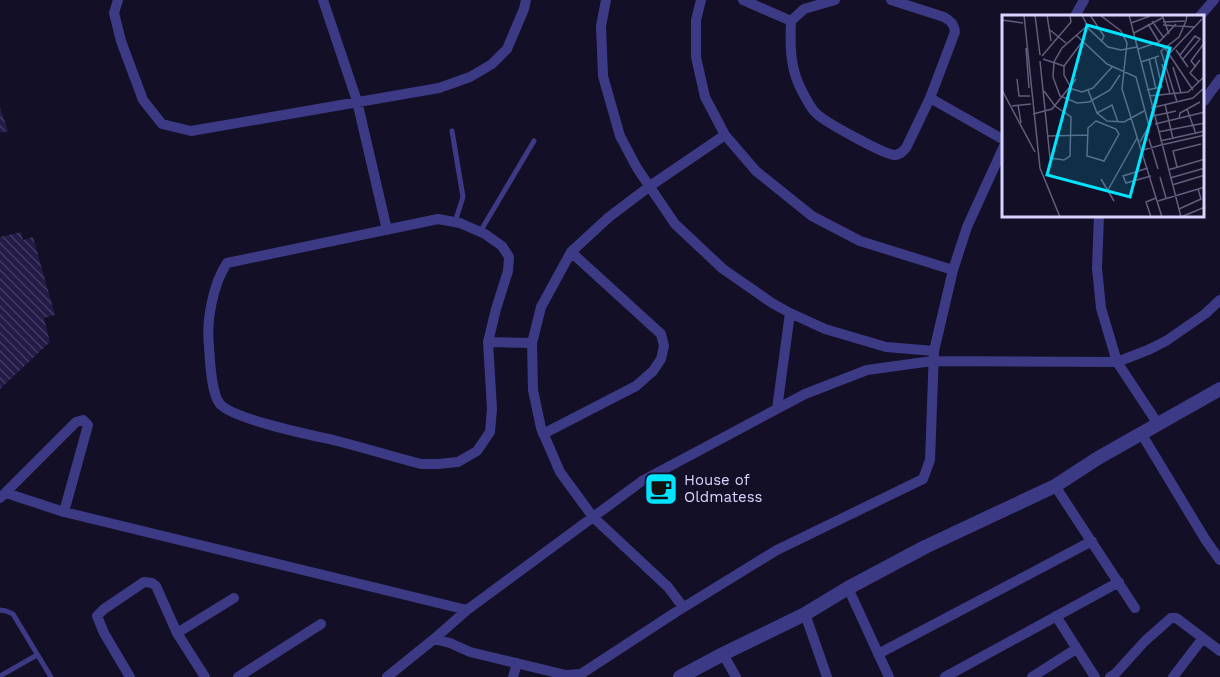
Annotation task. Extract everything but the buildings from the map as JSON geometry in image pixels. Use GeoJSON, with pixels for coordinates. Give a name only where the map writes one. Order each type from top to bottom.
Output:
{"type":"FeatureCollection","features":[{"type":"Feature","properties":{"kind":"street"},"geometry":{"type":"LineString","coordinates":[[118,0],[114,13],[121,41],[143,100],[162,124],[191,131],[439,88],[470,77],[492,64],[507,49],[526,0]]}},
{"type":"Feature","properties":{"kind":"street"},"geometry":{"type":"LineString","coordinates":[[323,0],[357,101],[387,230]]}},
{"type":"Feature","properties":{"kind":"street"},"geometry":{"type":"LineString","coordinates":[[606,0],[601,26],[603,76],[620,136],[637,168],[675,224],[723,269],[790,314],[825,329],[885,347],[933,356],[1117,362],[1166,341],[1205,314],[1220,300]]}},
{"type":"Feature","properties":{"kind":"street"},"geometry":{"type":"LineString","coordinates":[[701,0],[696,20],[696,57],[705,97],[725,135],[756,171],[812,216],[860,241],[952,270]]}},
{"type":"Feature","properties":{"kind":"street"},"geometry":{"type":"LineString","coordinates":[[743,0],[790,21]]}},
{"type":"Feature","properties":{"kind":"street"},"geometry":{"type":"LineString","coordinates":[[835,0],[804,9],[790,21],[790,57],[799,84],[815,113],[885,153],[894,155],[900,154],[906,148],[930,98],[956,32],[951,21],[891,0]]}},
{"type":"Feature","properties":{"kind":"street"},"geometry":{"type":"LineString","coordinates":[[1076,15],[1084,0]]}},
{"type":"Feature","properties":{"kind":"street"},"geometry":{"type":"LineString","coordinates":[[1201,15],[1214,0]]}},
{"type":"Feature","properties":{"kind":"street"},"geometry":{"type":"LineString","coordinates":[[1205,98],[1220,79]]}},
{"type":"Feature","properties":{"kind":"street"},"geometry":{"type":"LineString","coordinates":[[930,98],[1002,139]]}},
{"type":"Feature","properties":{"kind":"street"},"geometry":{"type":"LineString","coordinates":[[683,607],[668,587],[593,517],[560,472],[541,428],[533,390],[532,343],[541,307],[571,252],[609,217],[725,135]]}},
{"type":"Feature","properties":{"kind":"street"},"geometry":{"type":"LineString","coordinates":[[434,639],[470,652],[566,675],[581,674],[683,607],[777,550],[923,479],[930,460],[933,356],[952,270],[967,227],[1002,150]]}},
{"type":"Feature","properties":{"kind":"street"},"geometry":{"type":"LineString","coordinates":[[1099,218],[1097,268],[1101,308],[1117,362],[1158,424]]}},
{"type":"Feature","properties":{"kind":"street"},"geometry":{"type":"LineString","coordinates":[[438,219],[460,223],[502,246],[509,257],[508,271],[488,342],[492,409],[490,432],[477,451],[458,462],[421,464],[259,422],[230,412],[219,403],[212,382],[207,330],[218,281],[227,262],[387,230],[438,219]]}},
{"type":"Feature","properties":{"kind":"street"},"geometry":{"type":"LineString","coordinates":[[543,434],[636,386],[653,371],[661,359],[664,346],[661,334],[571,252]]}},
{"type":"Feature","properties":{"kind":"street"},"geometry":{"type":"LineString","coordinates":[[777,408],[790,314]]}},
{"type":"Feature","properties":{"kind":"street"},"geometry":{"type":"LineString","coordinates":[[488,342],[532,343]]}},
{"type":"Feature","properties":{"kind":"street"},"geometry":{"type":"LineString","coordinates":[[387,677],[467,610],[642,481],[805,394],[867,370],[933,356]]}},
{"type":"Feature","properties":{"kind":"street"},"geometry":{"type":"LineString","coordinates":[[680,677],[805,614],[925,547],[1055,486],[1098,458],[1220,389]]}},
{"type":"Feature","properties":{"kind":"street"},"geometry":{"type":"LineString","coordinates":[[63,512],[88,425],[83,420],[76,422],[3,496],[63,512],[467,610]]}},
{"type":"Feature","properties":{"kind":"street"},"geometry":{"type":"LineString","coordinates":[[1141,433],[1220,560]]}},
{"type":"Feature","properties":{"kind":"street"},"geometry":{"type":"LineString","coordinates":[[1055,486],[1135,608]]}},
{"type":"Feature","properties":{"kind":"street"},"geometry":{"type":"LineString","coordinates":[[878,654],[1092,541]]}},
{"type":"Feature","properties":{"kind":"street"},"geometry":{"type":"LineString","coordinates":[[130,677],[97,616],[144,582],[156,586],[177,633],[205,677]]}},
{"type":"Feature","properties":{"kind":"street"},"geometry":{"type":"LineString","coordinates":[[945,677],[1119,582]]}},
{"type":"Feature","properties":{"kind":"street"},"geometry":{"type":"LineString","coordinates":[[848,588],[889,677]]}},
{"type":"Feature","properties":{"kind":"street"},"geometry":{"type":"LineString","coordinates":[[177,633],[234,598]]}},
{"type":"Feature","properties":{"kind":"street"},"geometry":{"type":"LineString","coordinates":[[805,614],[828,677]]}},
{"type":"Feature","properties":{"kind":"street"},"geometry":{"type":"LineString","coordinates":[[1056,616],[1095,677]]}},
{"type":"Feature","properties":{"kind":"street"},"geometry":{"type":"LineString","coordinates":[[1110,677],[1171,618],[1179,620],[1220,651]]}},
{"type":"Feature","properties":{"kind":"street"},"geometry":{"type":"LineString","coordinates":[[238,677],[321,624]]}},
{"type":"Feature","properties":{"kind":"street"},"geometry":{"type":"LineString","coordinates":[[1173,677],[1203,638]]}},
{"type":"Feature","properties":{"kind":"street"},"geometry":{"type":"LineString","coordinates":[[1032,677],[1076,649]]}},
{"type":"Feature","properties":{"kind":"street"},"geometry":{"type":"LineString","coordinates":[[723,654],[736,677]]}},
{"type":"Feature","properties":{"kind":"street"},"geometry":{"type":"LineString","coordinates":[[513,677],[517,663]]}},
{"type":"Feature","properties":{"kind":"lane"},"geometry":{"type":"LineString","coordinates":[[452,131],[464,197],[455,222]]}},
{"type":"Feature","properties":{"kind":"lane"},"geometry":{"type":"LineString","coordinates":[[480,232],[534,141]]}},
{"type":"Feature","properties":{"kind":"lane"},"geometry":{"type":"LineString","coordinates":[[0,610],[13,614],[51,677]]}},
{"type":"Feature","properties":{"kind":"lane"},"geometry":{"type":"LineString","coordinates":[[0,676],[37,655]]}},
{"type":"Feature","properties":{"kind":"place","name":"House of Oldmatess"},"geometry":{"type":"Point","coordinates":[661,489]}}]}
